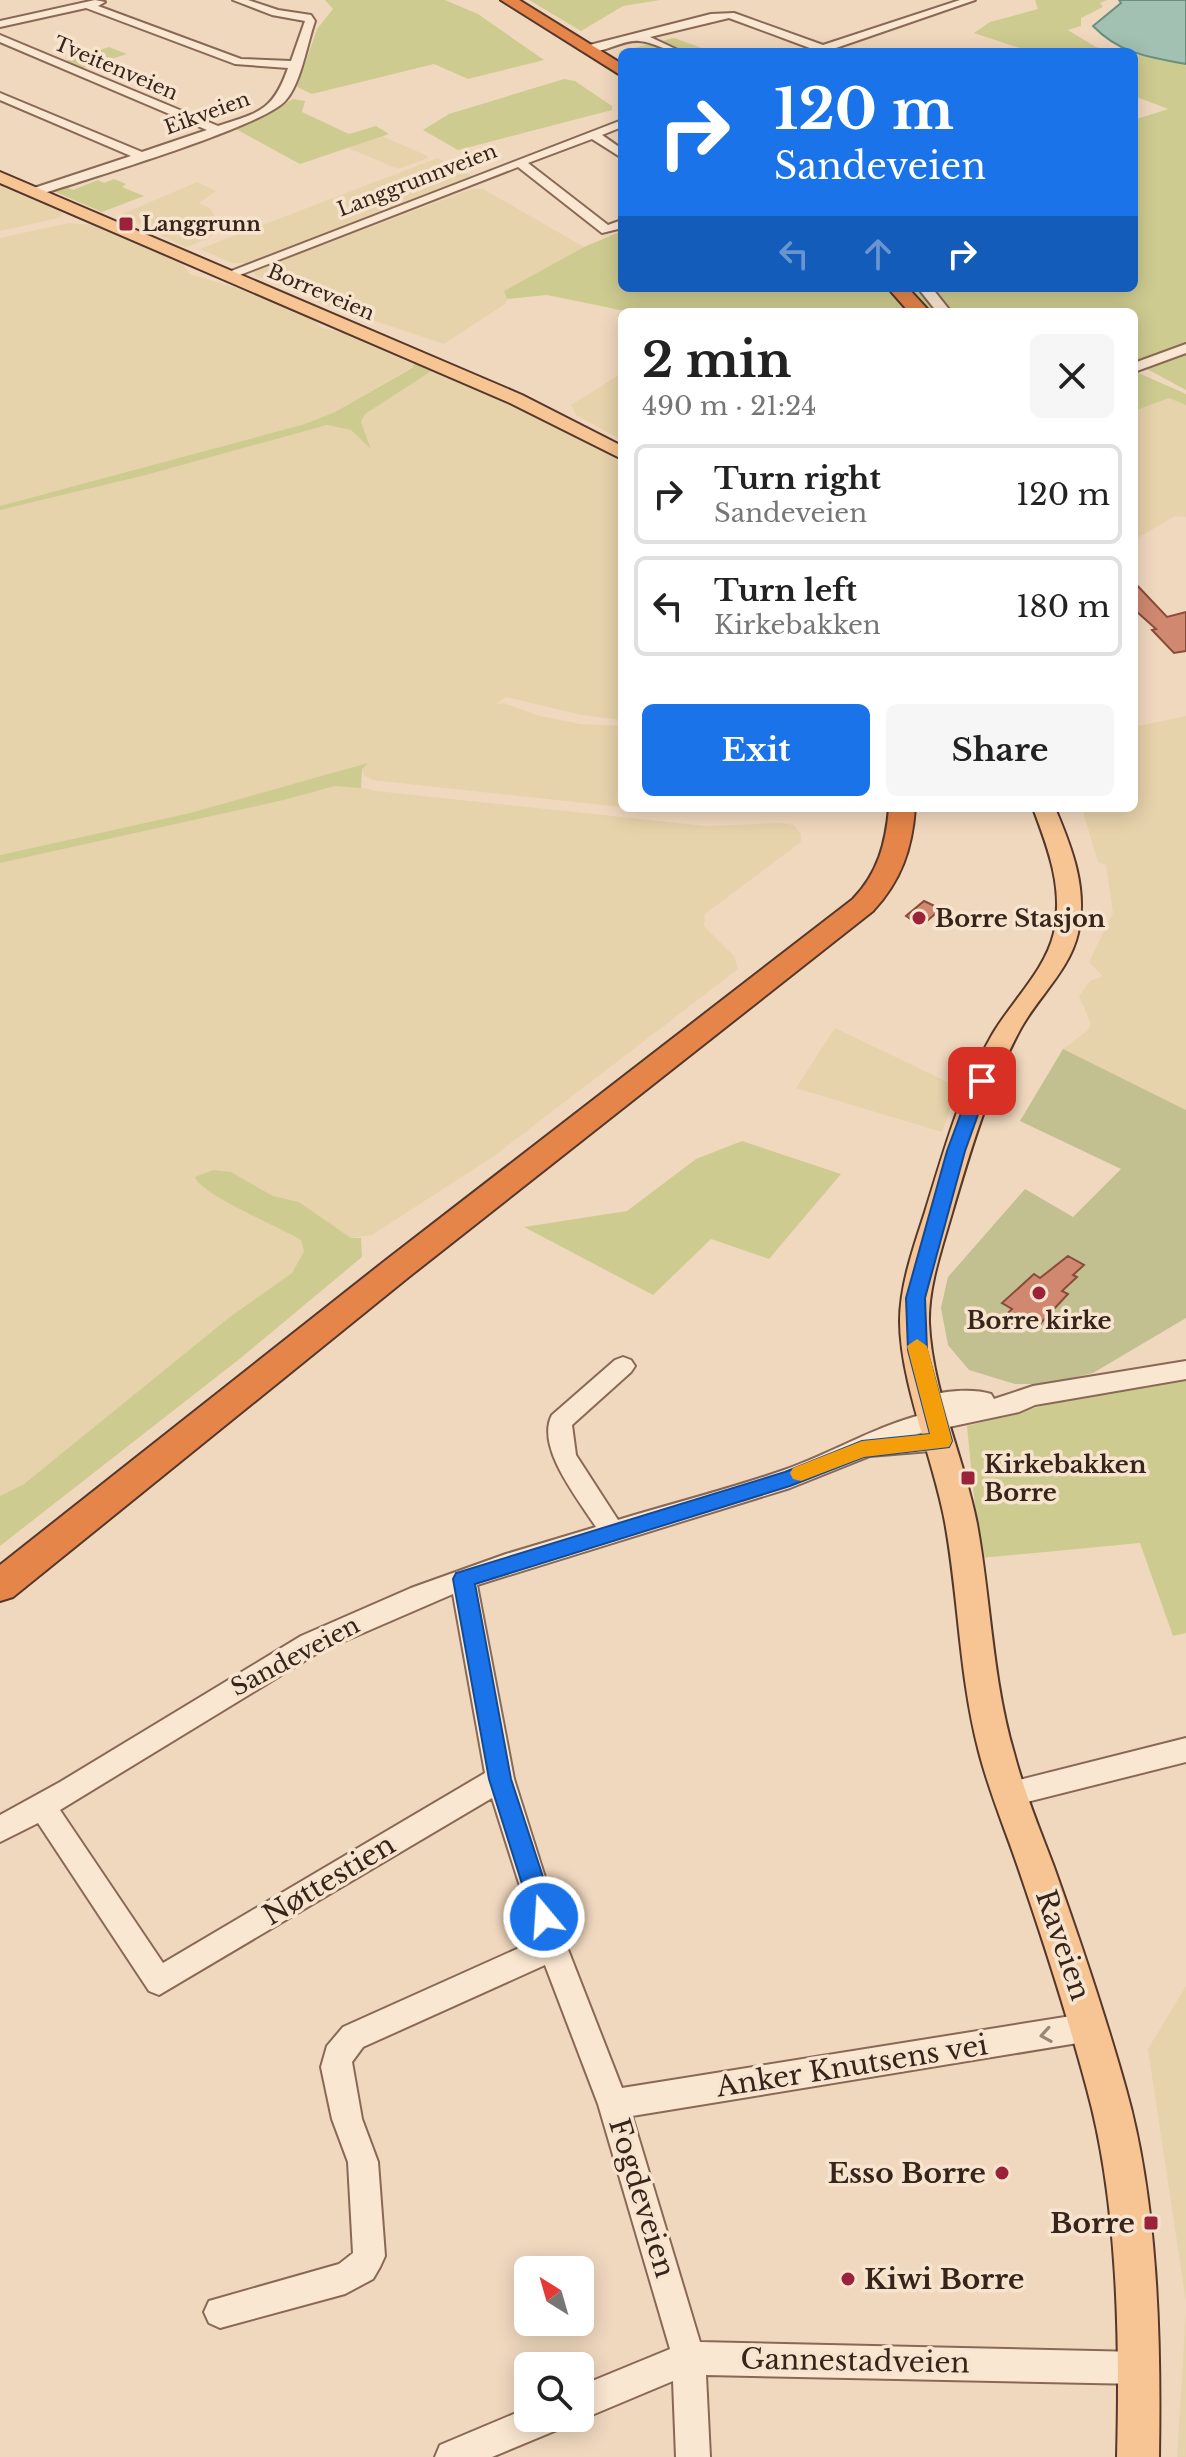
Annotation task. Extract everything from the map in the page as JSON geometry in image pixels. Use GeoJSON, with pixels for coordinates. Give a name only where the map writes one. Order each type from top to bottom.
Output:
{"type":"FeatureCollection","features":[{"type":"Feature","properties":{"kind":"highway"},"geometry":{"type":"LineString","coordinates":[[509,0],[618,61]]}},
{"type":"Feature","properties":{"kind":"highway"},"geometry":{"type":"LineString","coordinates":[[518,0],[618,68]]}},
{"type":"Feature","properties":{"kind":"highway"},"geometry":{"type":"LineString","coordinates":[[618,58],[612,51],[630,40]]}},
{"type":"Feature","properties":{"kind":"highway"},"geometry":{"type":"LineString","coordinates":[[902,292],[916,308]]}},
{"type":"Feature","properties":{"kind":"highway"},"geometry":{"type":"LineString","coordinates":[[0,1586],[398,1268],[843,922],[877,891],[886,877],[894,862],[906,813]]}},
{"type":"Feature","properties":{"kind":"main road","name":"Borreveien"},"geometry":{"type":"LineString","coordinates":[[0,177],[516,399],[618,451]]}},
{"type":"Feature","properties":{"kind":"main road","name":"Raveien"},"geometry":{"type":"LineString","coordinates":[[1043,812],[1071,894],[1068,924],[1057,958],[1015,1017],[972,1102],[929,1245],[914,1319],[918,1355],[961,1523],[980,1683],[997,1756],[1090,2027],[1108,2093],[1125,2184],[1140,2368],[1138,2457]]}},
{"type":"Feature","properties":{"kind":"street"},"geometry":{"type":"LineString","coordinates":[[0,24],[107,0]]}},
{"type":"Feature","properties":{"kind":"street","name":"Eikveien"},"geometry":{"type":"LineString","coordinates":[[35,192],[218,130],[274,107],[284,96],[297,65],[310,21],[307,17],[276,13],[238,0]]}},
{"type":"Feature","properties":{"kind":"street"},"geometry":{"type":"LineString","coordinates":[[832,48],[970,0]]}},
{"type":"Feature","properties":{"kind":"street"},"geometry":{"type":"LineString","coordinates":[[87,5],[239,62],[297,65]]}},
{"type":"Feature","properties":{"kind":"street"},"geometry":{"type":"LineString","coordinates":[[589,47],[730,15],[821,48]]}},
{"type":"Feature","properties":{"kind":"street","name":"Tveitenveien"},"geometry":{"type":"LineString","coordinates":[[0,38],[218,130]]}},
{"type":"Feature","properties":{"kind":"street"},"geometry":{"type":"LineString","coordinates":[[630,40],[661,48]]}},
{"type":"Feature","properties":{"kind":"street"},"geometry":{"type":"LineString","coordinates":[[0,96],[142,156]]}},
{"type":"Feature","properties":{"kind":"street","name":"Langgrunnveien"},"geometry":{"type":"LineString","coordinates":[[227,275],[618,125]]}},
{"type":"Feature","properties":{"kind":"street"},"geometry":{"type":"LineString","coordinates":[[593,134],[618,151]]}},
{"type":"Feature","properties":{"kind":"street"},"geometry":{"type":"LineString","coordinates":[[520,163],[606,230],[618,226]]}},
{"type":"Feature","properties":{"kind":"street"},"geometry":{"type":"LineString","coordinates":[[928,292],[941,308]]}},
{"type":"Feature","properties":{"kind":"street"},"geometry":{"type":"LineString","coordinates":[[1138,366],[1186,348]]}},
{"type":"Feature","properties":{"kind":"street"},"geometry":{"type":"LineString","coordinates":[[613,1533],[564,1457],[560,1422],[623,1366]]}},
{"type":"Feature","properties":{"kind":"street","name":"Sandeveien"},"geometry":{"type":"LineString","coordinates":[[0,1829],[310,1644],[463,1579],[790,1478],[937,1421],[1019,1403],[1033,1395],[1186,1370]]}},
{"type":"Feature","properties":{"kind":"street","name":"Fogdeveien"},"geometry":{"type":"LineString","coordinates":[[463,1579],[500,1779],[553,1947],[613,2104],[689,2358],[693,2457]]}},
{"type":"Feature","properties":{"kind":"street"},"geometry":{"type":"LineString","coordinates":[[1011,1794],[1186,1750]]}},
{"type":"Feature","properties":{"kind":"street","name":"Nøttestien"},"geometry":{"type":"LineString","coordinates":[[42,1806],[159,1981],[500,1779]]}},
{"type":"Feature","properties":{"kind":"street"},"geometry":{"type":"LineString","coordinates":[[220,2312],[345,2278],[362,2268],[369,2256],[363,2162],[347,2119],[336,2067],[338,2056],[353,2037],[553,1947]]}},
{"type":"Feature","properties":{"kind":"street","name":"Anker Knutsens vei"},"geometry":{"type":"LineString","coordinates":[[613,2104],[1090,2027]]}},
{"type":"Feature","properties":{"kind":"street","name":"Gannestadveien"},"geometry":{"type":"LineString","coordinates":[[594,2397],[689,2358],[1140,2368]]}},
{"type":"Feature","properties":{"kind":"street"},"geometry":{"type":"LineString","coordinates":[[452,2457],[514,2431]]}},
{"type":"Feature","properties":{"kind":"shaded area"},"geometry":{"type":"Polygon","coordinates":[[[325,0],[445,0],[478,14],[544,60],[468,79],[434,64],[312,94],[297,87],[317,29],[333,9],[325,0]]]}},
{"type":"Feature","properties":{"kind":"shaded area"},"geometry":{"type":"Polygon","coordinates":[[[529,0],[660,0],[623,6],[581,31],[529,0]]]}},
{"type":"Feature","properties":{"kind":"shaded area"},"geometry":{"type":"Polygon","coordinates":[[[1035,0],[1107,0],[1100,3],[1103,7],[1081,18],[1081,26],[1068,30],[1099,48],[1020,48],[974,33],[990,22],[1038,9],[1035,0]]]}},
{"type":"Feature","properties":{"kind":"shaded area"},"geometry":{"type":"Polygon","coordinates":[[[1119,0],[1186,0],[1186,64],[1147,56],[1138,53],[1138,48],[1125,48],[1093,26],[1121,3],[1119,0]]]}},
{"type":"Feature","properties":{"kind":"shaded area"},"geometry":{"type":"Polygon","coordinates":[[[674,38],[702,48],[634,48],[674,38]]]}},
{"type":"Feature","properties":{"kind":"shaded area"},"geometry":{"type":"Polygon","coordinates":[[[109,47],[127,54],[80,69],[62,62],[109,47]]]}},
{"type":"Feature","properties":{"kind":"shaded area"},"geometry":{"type":"Polygon","coordinates":[[[1138,55],[1186,64],[1186,344],[1138,361],[1138,308],[618,310],[547,295],[507,299],[504,291],[584,247],[618,233],[618,292],[1138,292],[1138,119],[1168,109],[1138,98],[1138,55]]]}},
{"type":"Feature","properties":{"kind":"shaded area"},"geometry":{"type":"Polygon","coordinates":[[[564,79],[575,81],[612,106],[612,110],[458,150],[423,130],[449,114],[564,79]]]}},
{"type":"Feature","properties":{"kind":"shaded area"},"geometry":{"type":"Polygon","coordinates":[[[293,99],[305,101],[302,112],[349,134],[376,126],[389,134],[300,164],[234,128],[265,116],[293,99]]]}},
{"type":"Feature","properties":{"kind":"shaded area"},"geometry":{"type":"Polygon","coordinates":[[[381,136],[428,158],[398,169],[348,148],[381,136]]]}},
{"type":"Feature","properties":{"kind":"shaded area"},"geometry":{"type":"Polygon","coordinates":[[[438,158],[472,176],[245,263],[232,263],[200,249],[438,158]]]}},
{"type":"Feature","properties":{"kind":"shaded area"},"geometry":{"type":"Polygon","coordinates":[[[114,179],[126,184],[122,187],[144,196],[102,212],[53,191],[65,186],[73,190],[98,180],[104,183],[114,179]]]}},
{"type":"Feature","properties":{"kind":"shaded area"},"geometry":{"type":"Polygon","coordinates":[[[197,182],[216,191],[199,203],[211,209],[220,227],[219,232],[193,245],[185,247],[120,215],[197,182]]]}},
{"type":"Feature","properties":{"kind":"shaded area"},"geometry":{"type":"Polygon","coordinates":[[[0,186],[61,212],[62,215],[0,231],[0,186]]]}},
{"type":"Feature","properties":{"kind":"shaded area"},"geometry":{"type":"Polygon","coordinates":[[[472,189],[483,189],[584,247],[504,291],[505,304],[444,344],[309,299],[311,297],[255,275],[254,271],[472,189]]]}},
{"type":"Feature","properties":{"kind":"shaded area"},"geometry":{"type":"Polygon","coordinates":[[[69,223],[92,225],[181,263],[190,274],[296,311],[312,318],[322,328],[341,332],[415,365],[335,412],[305,424],[0,506],[0,238],[69,223]]]}},
{"type":"Feature","properties":{"kind":"shaded area"},"geometry":{"type":"Polygon","coordinates":[[[1186,352],[1186,390],[1147,369],[1153,363],[1186,352]]]}},
{"type":"Feature","properties":{"kind":"shaded area"},"geometry":{"type":"Polygon","coordinates":[[[415,363],[433,370],[365,414],[361,422],[371,449],[351,430],[327,425],[146,475],[0,510],[0,506],[305,424],[335,412],[412,368],[415,363]]]}},
{"type":"Feature","properties":{"kind":"shaded area"},"geometry":{"type":"Polygon","coordinates":[[[433,370],[541,415],[618,457],[618,720],[582,715],[506,697],[495,705],[503,703],[540,716],[580,724],[618,726],[618,807],[372,780],[364,775],[362,769],[366,765],[190,813],[0,855],[0,510],[146,475],[327,425],[351,430],[370,446],[361,422],[365,413],[433,370]]]}},
{"type":"Feature","properties":{"kind":"shaded area"},"geometry":{"type":"Polygon","coordinates":[[[1138,373],[1186,394],[1186,405],[1169,398],[1138,410],[1138,373]]]}},
{"type":"Feature","properties":{"kind":"shaded area"},"geometry":{"type":"Polygon","coordinates":[[[618,376],[618,438],[576,415],[571,405],[618,376]]]}},
{"type":"Feature","properties":{"kind":"shaded area"},"geometry":{"type":"Polygon","coordinates":[[[1169,398],[1186,405],[1186,517],[1175,516],[1138,538],[1138,410],[1169,398]]]}},
{"type":"Feature","properties":{"kind":"shaded area"},"geometry":{"type":"Polygon","coordinates":[[[1186,716],[1186,1110],[1063,1049],[1087,1031],[1091,1024],[1079,996],[1090,981],[1103,976],[1089,962],[1113,913],[1106,865],[1098,862],[1083,812],[1138,812],[1138,726],[1186,716]]]}},
{"type":"Feature","properties":{"kind":"shaded area"},"geometry":{"type":"Polygon","coordinates":[[[368,763],[362,769],[361,788],[335,786],[0,863],[0,855],[190,813],[368,763]]]}},
{"type":"Feature","properties":{"kind":"shaded area"},"geometry":{"type":"Polygon","coordinates":[[[350,785],[376,791],[707,826],[781,823],[794,825],[801,834],[801,842],[705,914],[704,926],[734,956],[738,969],[494,1156],[372,1235],[351,1238],[299,1202],[273,1196],[231,1172],[277,1225],[301,1240],[304,1251],[292,1273],[231,1316],[24,1484],[0,1496],[0,863],[350,785]]]}},
{"type":"Feature","properties":{"kind":"shaded area"},"geometry":{"type":"Polygon","coordinates":[[[835,1028],[958,1087],[942,1132],[796,1088],[835,1028]]]}},
{"type":"Feature","properties":{"kind":"shaded area"},"geometry":{"type":"Polygon","coordinates":[[[1063,1049],[1186,1110],[1186,1318],[1093,1373],[1048,1384],[1015,1384],[969,1370],[948,1345],[941,1308],[948,1277],[1025,1189],[1073,1217],[1121,1169],[1020,1121],[1063,1049]]]}},
{"type":"Feature","properties":{"kind":"shaded area"},"geometry":{"type":"Polygon","coordinates":[[[742,1141],[841,1174],[769,1259],[711,1239],[653,1295],[524,1227],[627,1211],[696,1159],[742,1141]]]}},
{"type":"Feature","properties":{"kind":"shaded area"},"geometry":{"type":"Polygon","coordinates":[[[213,1170],[231,1172],[273,1196],[299,1202],[351,1238],[361,1238],[362,1257],[242,1357],[0,1546],[0,1496],[24,1484],[231,1316],[292,1273],[304,1251],[301,1240],[211,1193],[195,1177],[213,1170]]]}},
{"type":"Feature","properties":{"kind":"shaded area"},"geometry":{"type":"Polygon","coordinates":[[[1186,1378],[1186,1633],[1173,1636],[1140,1543],[980,1558],[967,1426],[1102,1390],[1186,1378]]]}},
{"type":"Feature","properties":{"kind":"shaded area"},"geometry":{"type":"Polygon","coordinates":[[[1186,1986],[1186,2302],[1148,2049],[1186,1986]]]}},
{"type":"Feature","properties":{"kind":"shaded area"},"geometry":{"type":"Polygon","coordinates":[[[1186,2312],[1186,2457],[1177,2457],[1186,2312]]]}},
{"type":"Feature","properties":{"kind":"building"},"geometry":{"type":"Polygon","coordinates":[[[1138,586],[1167,617],[1186,612],[1186,651],[1174,653],[1152,630],[1156,629],[1138,613],[1138,586]]]}},
{"type":"Feature","properties":{"kind":"building","name":"Borre Stasjon"},"geometry":{"type":"Polygon","coordinates":[[[924,901],[941,909],[921,926],[906,916],[924,901]]]}},
{"type":"Feature","properties":{"kind":"building","name":"Borre kirke"},"geometry":{"type":"Polygon","coordinates":[[[1068,1256],[1084,1265],[1073,1275],[1077,1277],[1062,1291],[1068,1294],[1039,1325],[1029,1320],[1019,1329],[1002,1319],[1012,1309],[1002,1303],[1034,1274],[1040,1278],[1068,1256]]]}},
{"type":"Feature","properties":{"kind":"slow traffic"},"geometry":{"type":"LineString","coordinates":[[801,1473],[862,1449],[942,1441],[917,1346]]}},
{"type":"Feature","properties":{"kind":"place","name":"Langgrunn"},"geometry":{"type":"Point","coordinates":[126,224]}},
{"type":"Feature","properties":{"kind":"place","name":"Borre Stasjon"},"geometry":{"type":"Point","coordinates":[919,918]}},
{"type":"Feature","properties":{"kind":"place","name":"Borre kirke"},"geometry":{"type":"Point","coordinates":[1039,1293]}},
{"type":"Feature","properties":{"kind":"place","name":"Kirkebakken Borre"},"geometry":{"type":"Point","coordinates":[968,1478]}},
{"type":"Feature","properties":{"kind":"place","name":"Esso Borre"},"geometry":{"type":"Point","coordinates":[1002,2173]}},
{"type":"Feature","properties":{"kind":"place","name":"Borre"},"geometry":{"type":"Point","coordinates":[1151,2223]}},
{"type":"Feature","properties":{"kind":"place","name":"Kiwi Borre"},"geometry":{"type":"Point","coordinates":[848,2279]}},
{"type":"Feature","properties":{"kind":"route"},"geometry":{"type":"LineString","coordinates":[[544,1917],[500,1779],[463,1579],[790,1478],[862,1449],[942,1441],[917,1350],[914,1319],[916,1298],[956,1151],[982,1081]]}}]}
